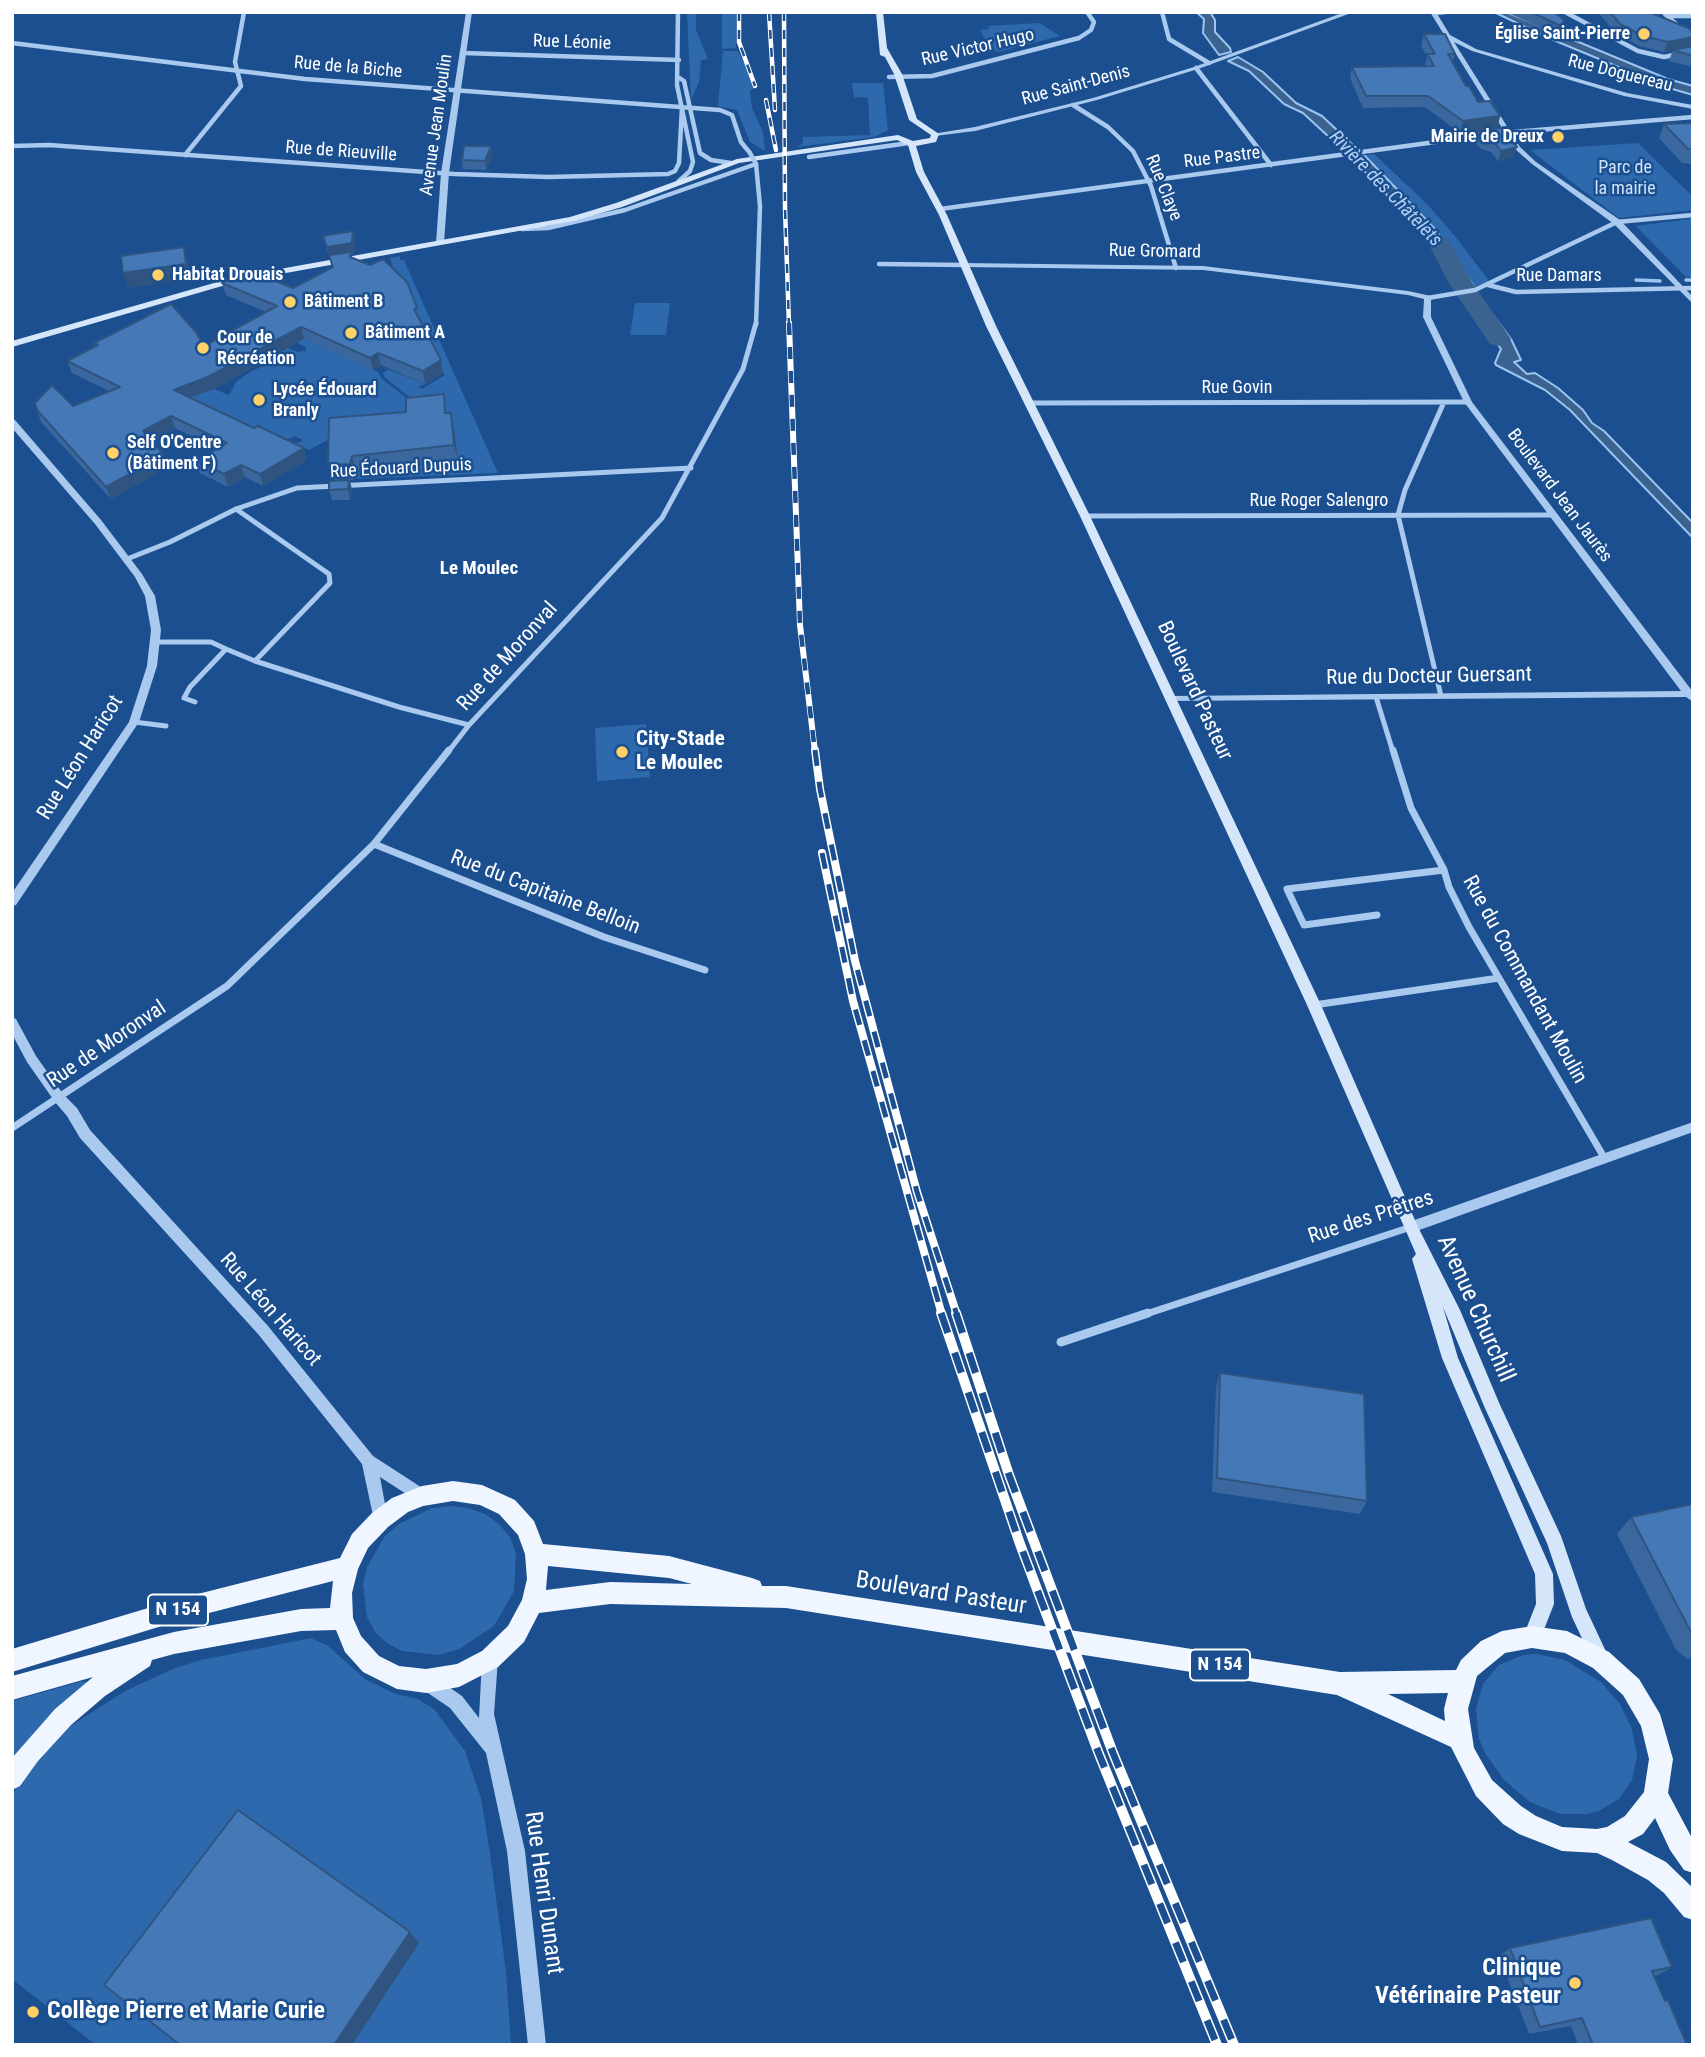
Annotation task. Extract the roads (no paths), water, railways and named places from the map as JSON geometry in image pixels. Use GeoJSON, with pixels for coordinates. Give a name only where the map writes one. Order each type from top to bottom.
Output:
{"type":"FeatureCollection","features":[{"type":"Feature","properties":{"kind":"main road"},"geometry":{"type":"LineString","coordinates":[[879,12],[884,48],[889,77],[903,129],[910,143],[933,141],[935,134],[913,120],[899,77],[884,48]]}},
{"type":"Feature","properties":{"kind":"main road"},"geometry":{"type":"LineString","coordinates":[[12,344],[235,280],[522,229],[603,211],[731,163],[903,129],[925,128]]}},
{"type":"Feature","properties":{"kind":"main road","name":"Boulevard Pasteur"},"geometry":{"type":"LineString","coordinates":[[910,143],[991,326],[1085,516],[1314,1005],[1411,1227]]}},
{"type":"Feature","properties":{"kind":"main road","name":"Boulevard Pasteur"},"geometry":{"type":"LineString","coordinates":[[925,180],[922,157],[927,143]]}},
{"type":"Feature","properties":{"kind":"main road","name":"Avenue Churchill"},"geometry":{"type":"LineString","coordinates":[[1411,1227],[1450,1358],[1545,1574],[1545,1604],[1532,1637]]}},
{"type":"Feature","properties":{"kind":"main road","name":"Avenue Churchill"},"geometry":{"type":"LineString","coordinates":[[1411,1227],[1452,1310],[1492,1406],[1555,1542],[1578,1611],[1601,1660]]}},
{"type":"Feature","properties":{"kind":"main road"},"geometry":{"type":"LineString","coordinates":[[453,1490],[482,1495],[508,1507],[526,1528],[537,1555],[538,1579],[532,1603],[516,1634],[490,1659],[459,1675],[426,1681],[397,1677],[371,1664],[353,1644],[342,1619],[341,1593],[346,1567],[360,1541],[380,1520],[400,1505],[422,1496],[453,1490]]}},
{"type":"Feature","properties":{"kind":"main road","name":"N 154"},"geometry":{"type":"LineString","coordinates":[[537,1555],[669,1567],[786,1597]]}},
{"type":"Feature","properties":{"kind":"main road","name":"N 154"},"geometry":{"type":"LineString","coordinates":[[12,1661],[166,1613],[346,1567]]}},
{"type":"Feature","properties":{"kind":"main road","name":"Boulevard Pasteur"},"geometry":{"type":"LineString","coordinates":[[532,1603],[610,1593],[786,1597],[1340,1684]]}},
{"type":"Feature","properties":{"kind":"main road","name":"N 154"},"geometry":{"type":"LineString","coordinates":[[12,1688],[174,1643],[300,1620],[342,1619]]}},
{"type":"Feature","properties":{"kind":"main road"},"geometry":{"type":"LineString","coordinates":[[1532,1637],[1567,1642],[1601,1660],[1631,1687],[1652,1721],[1661,1759],[1656,1794],[1634,1825],[1610,1838],[1571,1840],[1545,1834],[1512,1815],[1485,1788],[1470,1765],[1460,1740],[1456,1709],[1462,1681],[1478,1657],[1509,1640],[1532,1637]]}},
{"type":"Feature","properties":{"kind":"main road"},"geometry":{"type":"LineString","coordinates":[[12,1778],[46,1734],[77,1704],[122,1670],[174,1643]]}},
{"type":"Feature","properties":{"kind":"main road","name":"N 154"},"geometry":{"type":"LineString","coordinates":[[1340,1684],[1462,1681]]}},
{"type":"Feature","properties":{"kind":"main road","name":"N 154"},"geometry":{"type":"LineString","coordinates":[[1340,1684],[1460,1740]]}},
{"type":"Feature","properties":{"kind":"main road"},"geometry":{"type":"LineString","coordinates":[[1656,1794],[1679,1841],[1693,1861]]}},
{"type":"Feature","properties":{"kind":"main road"},"geometry":{"type":"LineString","coordinates":[[1597,1840],[1621,1850],[1657,1871],[1673,1884],[1693,1908]]}},
{"type":"Feature","properties":{"kind":"street"},"geometry":{"type":"LineString","coordinates":[[185,155],[241,86],[235,62],[244,12]]}},
{"type":"Feature","properties":{"kind":"street","name":"Avenue Jean Moulin"},"geometry":{"type":"LineString","coordinates":[[440,243],[444,173],[469,12]]}},
{"type":"Feature","properties":{"kind":"street"},"geometry":{"type":"LineString","coordinates":[[678,12],[677,85],[693,162],[690,171],[678,182]]}},
{"type":"Feature","properties":{"kind":"street","name":"Rue Victor Hugo"},"geometry":{"type":"LineString","coordinates":[[889,77],[932,76],[1079,38],[1091,30],[1094,22],[1087,12]]}},
{"type":"Feature","properties":{"kind":"street"},"geometry":{"type":"LineString","coordinates":[[1162,12],[1169,39],[1209,64]]}},
{"type":"Feature","properties":{"kind":"street","name":"Rue Saint-Denis"},"geometry":{"type":"LineString","coordinates":[[935,134],[975,129],[1073,105],[1209,64],[1351,12]]}},
{"type":"Feature","properties":{"kind":"street"},"geometry":{"type":"LineString","coordinates":[[1434,13],[1446,12]]}},
{"type":"Feature","properties":{"kind":"street"},"geometry":{"type":"LineString","coordinates":[[1565,12],[1638,51],[1667,57],[1693,51]]}},
{"type":"Feature","properties":{"kind":"street","name":"Rue Doguereau"},"geometry":{"type":"LineString","coordinates":[[1434,13],[1448,35],[1474,50],[1626,95],[1693,107]]}},
{"type":"Feature","properties":{"kind":"street"},"geometry":{"type":"LineString","coordinates":[[1665,14],[1693,16]]}},
{"type":"Feature","properties":{"kind":"street"},"geometry":{"type":"LineString","coordinates":[[1665,14],[1693,40]]}},
{"type":"Feature","properties":{"kind":"street"},"geometry":{"type":"LineString","coordinates":[[1448,35],[1517,148],[1617,222],[1693,302]]}},
{"type":"Feature","properties":{"kind":"street","name":"Rue de la Biche"},"geometry":{"type":"LineString","coordinates":[[12,43],[305,79],[682,107]]}},
{"type":"Feature","properties":{"kind":"street","name":"Rue Léonie"},"geometry":{"type":"LineString","coordinates":[[463,53],[679,60]]}},
{"type":"Feature","properties":{"kind":"street"},"geometry":{"type":"LineString","coordinates":[[1196,68],[1270,165]]}},
{"type":"Feature","properties":{"kind":"street"},"geometry":{"type":"LineString","coordinates":[[678,76],[684,81],[688,107],[702,156],[731,163]]}},
{"type":"Feature","properties":{"kind":"street","name":"Rue Claye"},"geometry":{"type":"LineString","coordinates":[[1073,105],[1108,127],[1133,151],[1148,181],[1176,268]]}},
{"type":"Feature","properties":{"kind":"street","name":"Rue de Rieuville"},"geometry":{"type":"LineString","coordinates":[[12,146],[49,145],[444,173],[549,177],[668,174],[676,171],[678,163],[682,107]]}},
{"type":"Feature","properties":{"kind":"street","name":"Rue de Moronval"},"geometry":{"type":"LineString","coordinates":[[12,1128],[227,986],[374,844],[469,725],[662,518],[743,369],[757,320],[760,206],[756,164],[744,147],[730,113],[682,107]]}},
{"type":"Feature","properties":{"kind":"street"},"geometry":{"type":"LineString","coordinates":[[1498,133],[1693,118]]}},
{"type":"Feature","properties":{"kind":"street","name":"Rue Pastre"},"geometry":{"type":"LineString","coordinates":[[940,209],[1489,135]]}},
{"type":"Feature","properties":{"kind":"street"},"geometry":{"type":"LineString","coordinates":[[809,157],[910,143]]}},
{"type":"Feature","properties":{"kind":"street"},"geometry":{"type":"LineString","coordinates":[[522,229],[548,228],[625,211],[756,164]]}},
{"type":"Feature","properties":{"kind":"street"},"geometry":{"type":"LineString","coordinates":[[1488,285],[1617,222],[1693,215]]}},
{"type":"Feature","properties":{"kind":"street","name":"Rue Gromard"},"geometry":{"type":"LineString","coordinates":[[879,264],[1203,268],[1408,293],[1428,298]]}},
{"type":"Feature","properties":{"kind":"street","name":"Rue Damars"},"geometry":{"type":"LineString","coordinates":[[1428,298],[1458,294],[1488,285],[1516,292],[1693,288]]}},
{"type":"Feature","properties":{"kind":"street","name":"Boulevard Jean Jaurès"},"geometry":{"type":"LineString","coordinates":[[1428,298],[1427,317],[1468,402],[1690,696]]}},
{"type":"Feature","properties":{"kind":"street","name":"Rue Govin"},"geometry":{"type":"LineString","coordinates":[[1030,402],[1468,402]]}},
{"type":"Feature","properties":{"kind":"street"},"geometry":{"type":"LineString","coordinates":[[1441,696],[1398,515],[1405,490],[1444,402]]}},
{"type":"Feature","properties":{"kind":"street","name":"Rue Léon Haricot"},"geometry":{"type":"LineString","coordinates":[[12,422],[127,559],[149,596],[155,618],[156,642],[147,688],[134,722],[12,902]]}},
{"type":"Feature","properties":{"kind":"street","name":"Rue Édouard Dupuis"},"geometry":{"type":"LineString","coordinates":[[127,559],[170,542],[236,509],[275,494],[302,488],[691,468]]}},
{"type":"Feature","properties":{"kind":"street"},"geometry":{"type":"LineString","coordinates":[[236,509],[329,574],[330,583],[256,661]]}},
{"type":"Feature","properties":{"kind":"street","name":"Rue Roger Salengro"},"geometry":{"type":"LineString","coordinates":[[1085,516],[1553,515]]}},
{"type":"Feature","properties":{"kind":"street"},"geometry":{"type":"LineString","coordinates":[[156,642],[211,642],[256,661],[399,707],[469,725]]}},
{"type":"Feature","properties":{"kind":"street"},"geometry":{"type":"LineString","coordinates":[[195,702],[184,698],[226,649]]}},
{"type":"Feature","properties":{"kind":"street","name":"Rue du Docteur Guersant"},"geometry":{"type":"LineString","coordinates":[[1171,699],[1690,696]]}},
{"type":"Feature","properties":{"kind":"street","name":"Rue du Commandant Moulin"},"geometry":{"type":"LineString","coordinates":[[1376,697],[1412,808],[1444,870],[1449,887],[1605,1159]]}},
{"type":"Feature","properties":{"kind":"street"},"geometry":{"type":"LineString","coordinates":[[134,722],[166,726]]}},
{"type":"Feature","properties":{"kind":"street","name":"Rue du Capitaine Belloin"},"geometry":{"type":"LineString","coordinates":[[374,844],[604,937],[705,970]]}},
{"type":"Feature","properties":{"kind":"street"},"geometry":{"type":"LineString","coordinates":[[1377,915],[1304,925],[1287,889],[1444,870]]}},
{"type":"Feature","properties":{"kind":"street"},"geometry":{"type":"LineString","coordinates":[[1314,1005],[1499,978]]}},
{"type":"Feature","properties":{"kind":"street","name":"Rue Léon Haricot"},"geometry":{"type":"LineString","coordinates":[[12,1022],[31,1059],[72,1112],[85,1134],[263,1330],[368,1461],[422,1496]]}},
{"type":"Feature","properties":{"kind":"street","name":"Rue des Prêtres"},"geometry":{"type":"LineString","coordinates":[[1061,1342],[1411,1227],[1693,1127]]}},
{"type":"Feature","properties":{"kind":"street","name":"Rue Léon Haricot"},"geometry":{"type":"LineString","coordinates":[[368,1461],[380,1520]]}},
{"type":"Feature","properties":{"kind":"street","name":"Rue Henri Dunant"},"geometry":{"type":"LineString","coordinates":[[490,1659],[486,1714],[516,1851],[537,2045]]}},
{"type":"Feature","properties":{"kind":"street"},"geometry":{"type":"LineString","coordinates":[[426,1681],[456,1702],[494,1749]]}},
{"type":"Feature","properties":{"kind":"water"},"geometry":{"type":"Polygon","coordinates":[[[1196,12],[1210,12],[1215,20],[1215,32],[1231,52],[1219,55],[1203,33],[1204,19],[1196,12]]]}},
{"type":"Feature","properties":{"kind":"water"},"geometry":{"type":"Polygon","coordinates":[[[1494,12],[1506,12],[1668,79],[1693,86],[1693,95],[1669,88],[1546,37],[1494,12]]]}},
{"type":"Feature","properties":{"kind":"water"},"geometry":{"type":"Polygon","coordinates":[[[1238,57],[1263,72],[1296,103],[1322,116],[1356,148],[1343,150],[1303,113],[1284,104],[1249,71],[1228,61],[1238,57]]]}},
{"type":"Feature","properties":{"kind":"water"},"geometry":{"type":"Polygon","coordinates":[[[1365,156],[1435,229],[1474,286],[1460,289],[1422,232],[1352,158],[1365,156]]]}},
{"type":"Feature","properties":{"kind":"water"},"geometry":{"type":"Polygon","coordinates":[[[1466,299],[1481,299],[1511,339],[1521,360],[1514,362],[1527,374],[1535,373],[1558,388],[1583,410],[1592,423],[1604,431],[1693,523],[1693,538],[1570,410],[1545,390],[1496,365],[1501,349],[1466,299]]]}},
{"type":"Feature","properties":{"kind":"waterway","name":"Rivière des Châtelets"},"geometry":{"type":"LineString","coordinates":[[1439,243],[1460,282],[1499,339]]}},
{"type":"Feature","properties":{"kind":"waterway"},"geometry":{"type":"LineString","coordinates":[[1636,280],[1660,281]]}},
{"type":"Feature","properties":{"kind":"waterway"},"geometry":{"type":"LineString","coordinates":[[1686,280],[1693,280]]}},
{"type":"Feature","properties":{"kind":"railway"},"geometry":{"type":"LineString","coordinates":[[739,12],[739,42],[755,86]]}},
{"type":"Feature","properties":{"kind":"railway"},"geometry":{"type":"LineString","coordinates":[[769,12],[775,110]]}},
{"type":"Feature","properties":{"kind":"railway"},"geometry":{"type":"LineString","coordinates":[[784,12],[785,208],[789,325]]}},
{"type":"Feature","properties":{"kind":"railway"},"geometry":{"type":"LineString","coordinates":[[766,100],[776,150]]}},
{"type":"Feature","properties":{"kind":"railway"},"geometry":{"type":"LineString","coordinates":[[789,323],[800,625],[815,752]]}},
{"type":"Feature","properties":{"kind":"railway"},"geometry":{"type":"LineString","coordinates":[[815,750],[820,789],[855,961],[917,1192],[957,1315]]}},
{"type":"Feature","properties":{"kind":"railway"},"geometry":{"type":"LineString","coordinates":[[822,853],[853,1001],[942,1315]]}},
{"type":"Feature","properties":{"kind":"railway"},"geometry":{"type":"LineString","coordinates":[[941,1313],[1020,1544],[1099,1754],[1217,2045]]}},
{"type":"Feature","properties":{"kind":"railway"},"geometry":{"type":"LineString","coordinates":[[956,1313],[1009,1475],[1113,1753],[1234,2045]]}},
{"type":"Feature","properties":{"kind":"place","name":"Église Saint-Pierre"},"geometry":{"type":"Point","coordinates":[1644,34]}},
{"type":"Feature","properties":{"kind":"place","name":"Mairie de Dreux"},"geometry":{"type":"Point","coordinates":[1558,137]}},
{"type":"Feature","properties":{"kind":"place","name":"Habitat Drouais"},"geometry":{"type":"Point","coordinates":[158,275]}},
{"type":"Feature","properties":{"kind":"place","name":"Bâtiment B"},"geometry":{"type":"Point","coordinates":[290,302]}},
{"type":"Feature","properties":{"kind":"place","name":"Bâtiment A"},"geometry":{"type":"Point","coordinates":[351,333]}},
{"type":"Feature","properties":{"kind":"place","name":"Cour de Récréation"},"geometry":{"type":"Point","coordinates":[203,348]}},
{"type":"Feature","properties":{"kind":"place","name":"Lycée Édouard Branly"},"geometry":{"type":"Point","coordinates":[259,400]}},
{"type":"Feature","properties":{"kind":"place","name":"Self O'Centre (Bâtiment F)"},"geometry":{"type":"Point","coordinates":[113,453]}},
{"type":"Feature","properties":{"kind":"place","name":"City-Stade Le Moulec"},"geometry":{"type":"Point","coordinates":[622,752]}},
{"type":"Feature","properties":{"kind":"place","name":"Clinique Vétérinaire Pasteur"},"geometry":{"type":"Point","coordinates":[1575,1983]}},
{"type":"Feature","properties":{"kind":"place","name":"Collège Pierre et Marie Curie"},"geometry":{"type":"Point","coordinates":[33,2012]}},
{"type":"Feature","properties":{"kind":"district","name":"Le Moulec"},"geometry":{"type":"Point","coordinates":[479,569]}},
{"type":"Feature","properties":{"kind":"park label","name":"Parc de la mairie"},"geometry":{"type":"Point","coordinates":[1625,178]}}]}
